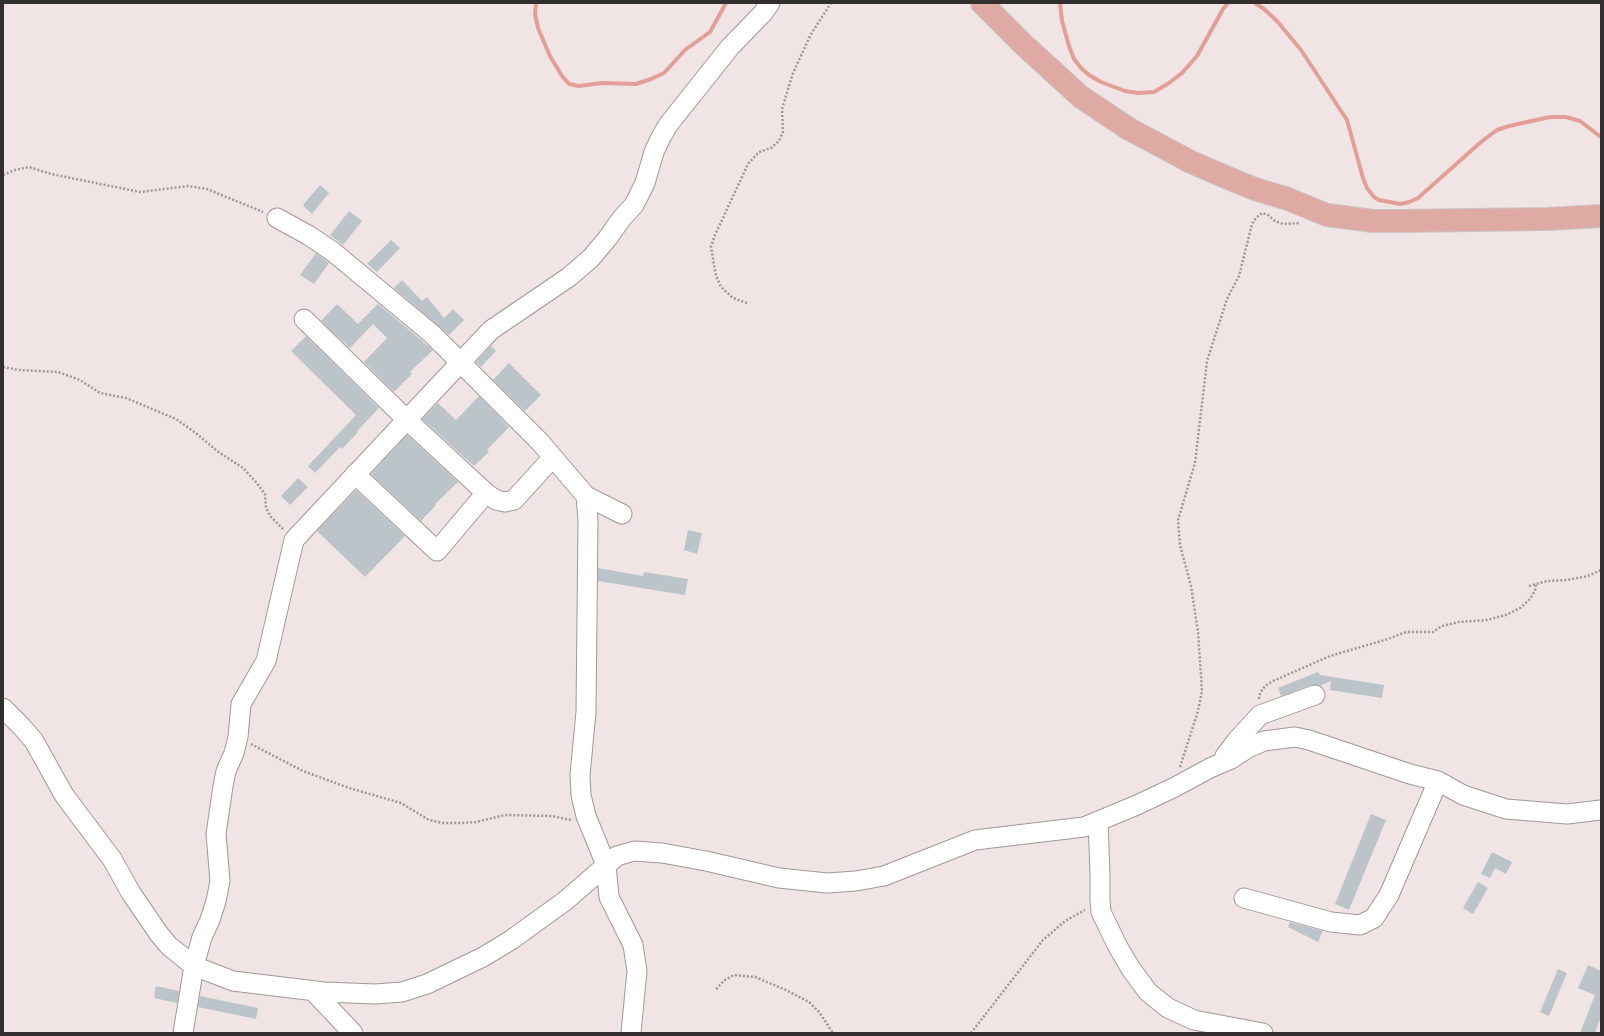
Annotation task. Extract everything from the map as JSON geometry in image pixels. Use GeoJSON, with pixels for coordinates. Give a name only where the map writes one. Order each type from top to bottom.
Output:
{"type":"FeatureCollection","features":[{"type":"Feature","properties":{"kind":"main road"},"geometry":{"type":"LineString","coordinates":[[982,3],[1081,97],[1129,129],[1191,162],[1228,178],[1327,214],[1373,221],[1547,219],[1601,216]]}},
{"type":"Feature","properties":{"kind":"street"},"geometry":{"type":"LineString","coordinates":[[183,1033],[194,966],[202,937],[210,920],[216,901],[220,881],[216,834],[226,771],[234,753],[238,737],[241,704],[266,661],[294,540],[491,330],[569,277],[595,253],[634,205],[645,183],[657,146],[668,125],[730,47],[763,14],[770,3]]}},
{"type":"Feature","properties":{"kind":"street"},"geometry":{"type":"LineString","coordinates":[[277,218],[308,235],[354,268],[432,334],[540,442],[586,496],[622,514]]}},
{"type":"Feature","properties":{"kind":"street"},"geometry":{"type":"LineString","coordinates":[[304,319],[406,419],[486,493],[496,500],[505,502],[514,500],[554,457]]}},
{"type":"Feature","properties":{"kind":"street"},"geometry":{"type":"LineString","coordinates":[[355,474],[437,551],[486,493]]}},
{"type":"Feature","properties":{"kind":"street"},"geometry":{"type":"LineString","coordinates":[[586,496],[588,527],[586,712],[580,775],[581,795],[586,816],[606,865],[610,897],[633,945],[637,971],[631,1033]]}},
{"type":"Feature","properties":{"kind":"street"},"geometry":{"type":"LineString","coordinates":[[1219,764],[1238,739],[1260,715],[1315,695]]}},
{"type":"Feature","properties":{"kind":"street"},"geometry":{"type":"LineString","coordinates":[[3,708],[34,741],[64,795],[112,859],[131,893],[169,946],[194,966],[233,981],[313,991],[375,994],[402,992],[427,984],[483,957],[511,940],[565,901],[617,856],[634,851],[662,853],[706,861],[779,878],[827,882],[856,881],[884,876],[975,840],[1084,827],[1137,806],[1264,741],[1295,737],[1309,740],[1410,774],[1438,781],[1463,795],[1506,809],[1567,814],[1601,810]]}},
{"type":"Feature","properties":{"kind":"street"},"geometry":{"type":"LineString","coordinates":[[1244,898],[1331,922],[1360,925],[1374,918],[1389,895],[1438,781]]}},
{"type":"Feature","properties":{"kind":"street"},"geometry":{"type":"LineString","coordinates":[[1098,821],[1100,900],[1102,912],[1118,947],[1131,969],[1148,992],[1168,1008],[1194,1020],[1262,1033]]}},
{"type":"Feature","properties":{"kind":"street"},"geometry":{"type":"LineString","coordinates":[[313,991],[353,1033]]}},
{"type":"Feature","properties":{"kind":"path"},"geometry":{"type":"LineString","coordinates":[[747,303],[733,298],[721,287],[716,276],[712,247],[715,235],[748,164],[759,152],[771,148],[779,141],[783,132],[782,109],[793,72],[811,34],[831,3]]}},
{"type":"Feature","properties":{"kind":"path"},"geometry":{"type":"LineString","coordinates":[[3,175],[15,170],[29,167],[51,174],[140,192],[188,186],[207,189],[277,218]]}},
{"type":"Feature","properties":{"kind":"path"},"geometry":{"type":"LineString","coordinates":[[1176,787],[1181,762],[1198,711],[1202,691],[1198,632],[1191,586],[1180,545],[1178,520],[1195,463],[1207,361],[1227,299],[1239,276],[1249,232],[1256,218],[1262,213],[1283,224],[1303,223]]}},
{"type":"Feature","properties":{"kind":"path"},"geometry":{"type":"LineString","coordinates":[[3,367],[19,370],[58,372],[80,380],[100,393],[126,398],[176,419],[217,451],[243,468],[265,494],[266,508],[270,517],[294,540]]}},
{"type":"Feature","properties":{"kind":"path"},"geometry":{"type":"LineString","coordinates":[[1529,586],[1547,581],[1567,580],[1588,576],[1601,570]]}},
{"type":"Feature","properties":{"kind":"path"},"geometry":{"type":"LineString","coordinates":[[1260,715],[1258,706],[1260,693],[1265,686],[1273,681],[1330,656],[1388,639],[1406,632],[1433,632],[1442,626],[1458,622],[1487,620],[1506,615],[1520,608],[1529,600],[1535,591],[1536,584]]}},
{"type":"Feature","properties":{"kind":"path"},"geometry":{"type":"LineString","coordinates":[[238,737],[303,771],[349,788],[401,803],[429,820],[443,823],[462,823],[476,822],[506,815],[552,816],[568,819],[591,829]]}},
{"type":"Feature","properties":{"kind":"path"},"geometry":{"type":"LineString","coordinates":[[971,1033],[1043,940],[1065,921],[1083,912],[1100,900]]}},
{"type":"Feature","properties":{"kind":"path"},"geometry":{"type":"LineString","coordinates":[[716,989],[725,980],[734,975],[755,976],[809,1002],[819,1012],[834,1033]]}},
{"type":"Feature","properties":{"kind":"building"},"geometry":{"type":"Polygon","coordinates":[[[320,185],[329,193],[312,214],[303,205],[320,185]]]}},
{"type":"Feature","properties":{"kind":"building"},"geometry":{"type":"Polygon","coordinates":[[[349,211],[362,221],[343,245],[330,235],[349,211]]]}},
{"type":"Feature","properties":{"kind":"building"},"geometry":{"type":"Polygon","coordinates":[[[391,240],[400,248],[377,272],[367,264],[391,240]]]}},
{"type":"Feature","properties":{"kind":"building"},"geometry":{"type":"Polygon","coordinates":[[[316,253],[329,263],[314,284],[300,275],[316,253]]]}},
{"type":"Feature","properties":{"kind":"building"},"geometry":{"type":"Polygon","coordinates":[[[402,280],[422,301],[427,297],[444,318],[453,309],[464,320],[449,335],[394,288],[402,280]]]}},
{"type":"Feature","properties":{"kind":"building"},"geometry":{"type":"Polygon","coordinates":[[[337,304],[358,324],[378,304],[433,350],[410,372],[412,374],[394,392],[364,362],[387,338],[373,324],[350,348],[321,321],[337,304]]]}},
{"type":"Feature","properties":{"kind":"building"},"geometry":{"type":"Polygon","coordinates":[[[306,336],[379,408],[342,449],[340,447],[315,473],[308,466],[356,415],[291,351],[306,336]]]}},
{"type":"Feature","properties":{"kind":"building"},"geometry":{"type":"Polygon","coordinates":[[[491,346],[496,351],[481,367],[476,362],[491,346]]]}},
{"type":"Feature","properties":{"kind":"building"},"geometry":{"type":"Polygon","coordinates":[[[509,363],[541,395],[525,411],[493,380],[509,363]]]}},
{"type":"Feature","properties":{"kind":"building"},"geometry":{"type":"Polygon","coordinates":[[[479,396],[509,427],[487,450],[489,452],[474,466],[422,419],[438,403],[456,420],[479,396]]]}},
{"type":"Feature","properties":{"kind":"building"},"geometry":{"type":"Polygon","coordinates":[[[407,435],[458,482],[435,504],[436,505],[421,521],[371,474],[407,435]]]}},
{"type":"Feature","properties":{"kind":"building"},"geometry":{"type":"Polygon","coordinates":[[[298,478],[308,487],[290,505],[281,496],[298,478]]]}},
{"type":"Feature","properties":{"kind":"building"},"geometry":{"type":"Polygon","coordinates":[[[356,490],[405,536],[365,577],[317,531],[356,490]]]}},
{"type":"Feature","properties":{"kind":"building"},"geometry":{"type":"Polygon","coordinates":[[[688,530],[702,533],[697,554],[684,550],[688,530]]]}},
{"type":"Feature","properties":{"kind":"building"},"geometry":{"type":"Polygon","coordinates":[[[598,568],[643,576],[644,572],[688,579],[685,595],[598,581],[598,568]]]}},
{"type":"Feature","properties":{"kind":"building"},"geometry":{"type":"Polygon","coordinates":[[[1318,672],[1320,675],[1384,685],[1382,698],[1330,690],[1331,681],[1320,686],[1311,685],[1281,696],[1278,688],[1318,672]]]}},
{"type":"Feature","properties":{"kind":"building"},"geometry":{"type":"Polygon","coordinates":[[[1371,814],[1386,820],[1349,910],[1335,904],[1371,814]]]}},
{"type":"Feature","properties":{"kind":"building"},"geometry":{"type":"Polygon","coordinates":[[[1492,852],[1512,862],[1506,874],[1495,868],[1490,878],[1481,874],[1492,852]]]}},
{"type":"Feature","properties":{"kind":"building"},"geometry":{"type":"Polygon","coordinates":[[[1478,882],[1488,888],[1473,914],[1463,908],[1478,882]]]}},
{"type":"Feature","properties":{"kind":"building"},"geometry":{"type":"Polygon","coordinates":[[[1290,922],[1323,931],[1318,942],[1288,927],[1290,922]]]}},
{"type":"Feature","properties":{"kind":"building"},"geometry":{"type":"Polygon","coordinates":[[[1588,965],[1601,971],[1601,1017],[1595,1033],[1580,1033],[1595,995],[1578,988],[1588,965]]]}},
{"type":"Feature","properties":{"kind":"building"},"geometry":{"type":"Polygon","coordinates":[[[1558,969],[1567,973],[1549,1016],[1540,1012],[1558,969]]]}},
{"type":"Feature","properties":{"kind":"building"},"geometry":{"type":"Polygon","coordinates":[[[156,986],[179,991],[177,1003],[154,998],[156,986]]]}},
{"type":"Feature","properties":{"kind":"building"},"geometry":{"type":"Polygon","coordinates":[[[200,996],[258,1008],[256,1019],[198,1007],[200,996]]]}},
{"type":"Feature","properties":{"kind":"waterway"},"geometry":{"type":"LineString","coordinates":[[536,3],[535,14],[538,28],[550,56],[562,76],[569,84],[579,86],[602,83],[636,84],[664,73],[685,50],[710,32],[726,3]]}},
{"type":"Feature","properties":{"kind":"waterway"},"geometry":{"type":"LineString","coordinates":[[1060,3],[1062,21],[1069,46],[1074,59],[1081,68],[1101,82],[1125,91],[1138,93],[1154,92],[1182,73],[1197,56],[1223,9],[1228,3]]}},
{"type":"Feature","properties":{"kind":"waterway"},"geometry":{"type":"LineString","coordinates":[[1255,3],[1277,21],[1301,50],[1347,120],[1363,178],[1367,188],[1374,197],[1379,200],[1400,204],[1418,198],[1481,142],[1497,130],[1509,126],[1550,117],[1566,117],[1580,121],[1601,137]]}}]}
